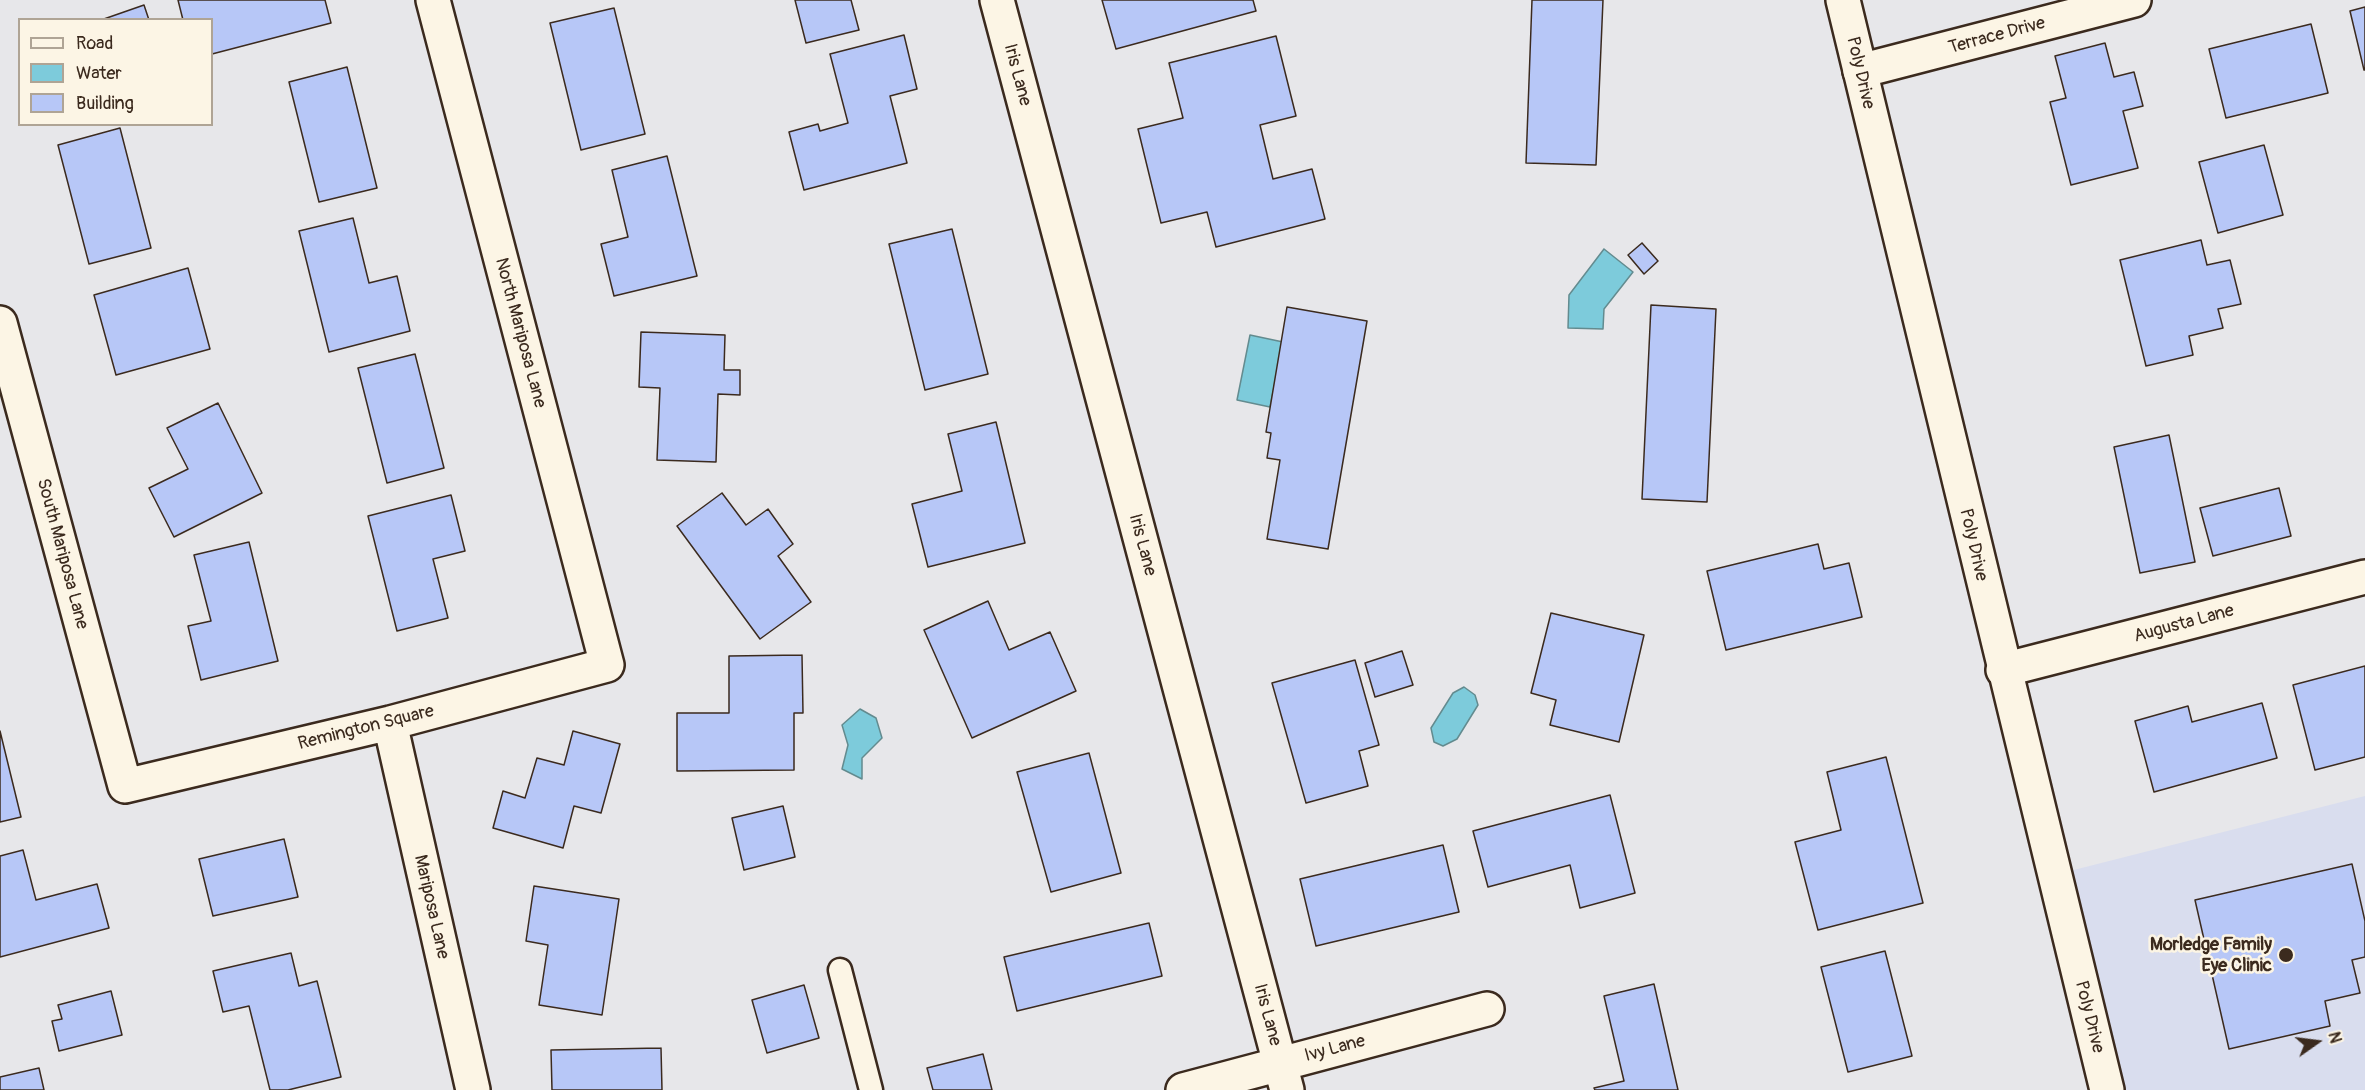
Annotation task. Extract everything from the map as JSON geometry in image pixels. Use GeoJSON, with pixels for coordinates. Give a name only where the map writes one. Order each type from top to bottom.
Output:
{"type":"FeatureCollection","features":[{"type":"Feature","properties":{"kind":"street","name":"North Mariposa Lane"},"geometry":{"type":"LineString","coordinates":[[434,0],[607,665]]}},
{"type":"Feature","properties":{"kind":"street","name":"Iris Lane"},"geometry":{"type":"LineString","coordinates":[[997,0],[1284,1077]]}},
{"type":"Feature","properties":{"kind":"street","name":"Poly Drive"},"geometry":{"type":"LineString","coordinates":[[1843,0],[2003,670],[2107,1090]]}},
{"type":"Feature","properties":{"kind":"street","name":"Terrace Drive"},"geometry":{"type":"LineString","coordinates":[[1860,71],[2134,0]]}},
{"type":"Feature","properties":{"kind":"street","name":"South Mariposa Lane"},"geometry":{"type":"LineString","coordinates":[[0,323],[124,786]]}},
{"type":"Feature","properties":{"kind":"street","name":"Augusta Lane"},"geometry":{"type":"LineString","coordinates":[[2003,670],[2365,577]]}},
{"type":"Feature","properties":{"kind":"street","name":"Remington Square"},"geometry":{"type":"LineString","coordinates":[[124,786],[390,723],[607,665]]}},
{"type":"Feature","properties":{"kind":"street","name":"Mariposa Lane"},"geometry":{"type":"LineString","coordinates":[[390,723],[473,1090]]}},
{"type":"Feature","properties":{"kind":"street","name":"Ivy Lane"},"geometry":{"type":"LineString","coordinates":[[1183,1090],[1284,1077],[1487,1009]]}},
{"type":"Feature","properties":{"kind":"lane"},"geometry":{"type":"LineString","coordinates":[[840,970],[871,1090]]}},
{"type":"Feature","properties":{"kind":"shaded area"},"geometry":{"type":"Polygon","coordinates":[[[2365,796],[2365,1090],[2107,1090],[2054,875],[2365,796]]]}},
{"type":"Feature","properties":{"kind":"water"},"geometry":{"type":"Polygon","coordinates":[[[1604,249],[1633,272],[1604,309],[1603,329],[1568,328],[1569,295],[1604,249]]]}},
{"type":"Feature","properties":{"kind":"water"},"geometry":{"type":"Polygon","coordinates":[[[1250,335],[1283,342],[1270,407],[1237,400],[1250,335]]]}},
{"type":"Feature","properties":{"kind":"water"},"geometry":{"type":"Polygon","coordinates":[[[1464,687],[1475,695],[1478,705],[1457,739],[1443,746],[1434,742],[1431,728],[1453,693],[1464,687]]]}},
{"type":"Feature","properties":{"kind":"water"},"geometry":{"type":"Polygon","coordinates":[[[860,709],[876,718],[882,738],[862,758],[862,779],[842,769],[848,745],[842,725],[860,709]]]}},
{"type":"Feature","properties":{"kind":"building"},"geometry":{"type":"Polygon","coordinates":[[[178,0],[325,0],[331,23],[213,54],[213,18],[182,18],[178,0]]]}},
{"type":"Feature","properties":{"kind":"building"},"geometry":{"type":"Polygon","coordinates":[[[795,0],[851,0],[859,30],[806,43],[795,0]]]}},
{"type":"Feature","properties":{"kind":"building"},"geometry":{"type":"Polygon","coordinates":[[[1102,0],[1253,0],[1256,11],[1116,49],[1102,0]]]}},
{"type":"Feature","properties":{"kind":"building"},"geometry":{"type":"Polygon","coordinates":[[[1532,0],[1603,0],[1596,165],[1526,163],[1532,0]]]}},
{"type":"Feature","properties":{"kind":"building"},"geometry":{"type":"Polygon","coordinates":[[[144,5],[148,18],[107,18],[144,5]]]}},
{"type":"Feature","properties":{"kind":"building"},"geometry":{"type":"Polygon","coordinates":[[[2365,7],[2365,70],[2364,70],[2350,11],[2365,7]]]}},
{"type":"Feature","properties":{"kind":"building"},"geometry":{"type":"Polygon","coordinates":[[[614,8],[645,134],[581,150],[550,23],[614,8]]]}},
{"type":"Feature","properties":{"kind":"building"},"geometry":{"type":"Polygon","coordinates":[[[2311,24],[2328,93],[2226,118],[2209,49],[2311,24]]]}},
{"type":"Feature","properties":{"kind":"building"},"geometry":{"type":"Polygon","coordinates":[[[904,35],[917,89],[890,96],[907,163],[804,190],[789,132],[818,124],[820,131],[848,123],[830,54],[904,35]]]}},
{"type":"Feature","properties":{"kind":"building"},"geometry":{"type":"Polygon","coordinates":[[[1276,36],[1296,116],[1260,125],[1273,179],[1312,169],[1325,219],[1216,247],[1207,212],[1161,223],[1138,129],[1183,118],[1169,63],[1276,36]]]}},
{"type":"Feature","properties":{"kind":"building"},"geometry":{"type":"Polygon","coordinates":[[[2105,43],[2114,77],[2134,72],[2143,106],[2123,111],[2138,168],[2071,185],[2050,102],[2066,98],[2055,56],[2105,43]]]}},
{"type":"Feature","properties":{"kind":"building"},"geometry":{"type":"Polygon","coordinates":[[[347,67],[377,188],[319,202],[289,82],[347,67]]]}},
{"type":"Feature","properties":{"kind":"building"},"geometry":{"type":"Polygon","coordinates":[[[120,128],[151,248],[89,264],[58,145],[120,128]]]}},
{"type":"Feature","properties":{"kind":"building"},"geometry":{"type":"Polygon","coordinates":[[[2264,145],[2283,215],[2218,233],[2199,162],[2264,145]]]}},
{"type":"Feature","properties":{"kind":"building"},"geometry":{"type":"Polygon","coordinates":[[[667,156],[697,276],[614,296],[601,244],[628,237],[612,170],[667,156]]]}},
{"type":"Feature","properties":{"kind":"building"},"geometry":{"type":"Polygon","coordinates":[[[353,218],[369,283],[397,276],[410,331],[329,352],[299,231],[353,218]]]}},
{"type":"Feature","properties":{"kind":"building"},"geometry":{"type":"Polygon","coordinates":[[[952,229],[988,374],[925,390],[889,244],[952,229]]]}},
{"type":"Feature","properties":{"kind":"building"},"geometry":{"type":"Polygon","coordinates":[[[2201,240],[2207,265],[2230,260],[2241,304],[2218,309],[2223,328],[2189,336],[2193,355],[2146,366],[2120,260],[2201,240]]]}},
{"type":"Feature","properties":{"kind":"building"},"geometry":{"type":"Polygon","coordinates":[[[1642,243],[1658,261],[1644,274],[1628,255],[1642,243]]]}},
{"type":"Feature","properties":{"kind":"building"},"geometry":{"type":"Polygon","coordinates":[[[188,268],[210,349],[116,375],[94,295],[188,268]]]}},
{"type":"Feature","properties":{"kind":"building"},"geometry":{"type":"Polygon","coordinates":[[[1651,305],[1716,309],[1707,502],[1642,499],[1651,305]]]}},
{"type":"Feature","properties":{"kind":"building"},"geometry":{"type":"Polygon","coordinates":[[[1287,307],[1367,321],[1328,549],[1267,539],[1280,460],[1267,458],[1271,433],[1266,432],[1287,307]]]}},
{"type":"Feature","properties":{"kind":"building"},"geometry":{"type":"Polygon","coordinates":[[[641,332],[725,335],[724,370],[740,370],[740,395],[718,394],[716,462],[657,460],[660,388],[639,387],[641,332]]]}},
{"type":"Feature","properties":{"kind":"building"},"geometry":{"type":"Polygon","coordinates":[[[415,354],[444,468],[387,483],[358,368],[415,354]]]}},
{"type":"Feature","properties":{"kind":"building"},"geometry":{"type":"Polygon","coordinates":[[[218,403],[262,493],[174,537],[149,488],[188,469],[167,428],[218,403]]]}},
{"type":"Feature","properties":{"kind":"building"},"geometry":{"type":"Polygon","coordinates":[[[996,422],[1025,543],[928,567],[912,504],[962,491],[948,434],[996,422]]]}},
{"type":"Feature","properties":{"kind":"building"},"geometry":{"type":"Polygon","coordinates":[[[2169,435],[2195,562],[2140,573],[2114,447],[2169,435]]]}},
{"type":"Feature","properties":{"kind":"building"},"geometry":{"type":"Polygon","coordinates":[[[2279,488],[2291,536],[2213,556],[2200,508],[2279,488]]]}},
{"type":"Feature","properties":{"kind":"building"},"geometry":{"type":"Polygon","coordinates":[[[722,493],[746,525],[768,509],[793,544],[778,556],[811,602],[760,639],[677,526],[722,493]]]}},
{"type":"Feature","properties":{"kind":"building"},"geometry":{"type":"Polygon","coordinates":[[[451,495],[465,551],[433,559],[448,618],[397,631],[368,516],[451,495]]]}},
{"type":"Feature","properties":{"kind":"building"},"geometry":{"type":"Polygon","coordinates":[[[249,542],[278,661],[201,680],[188,626],[211,621],[194,555],[249,542]]]}},
{"type":"Feature","properties":{"kind":"building"},"geometry":{"type":"Polygon","coordinates":[[[1818,544],[1824,569],[1849,563],[1862,617],[1726,650],[1707,571],[1818,544]]]}},
{"type":"Feature","properties":{"kind":"building"},"geometry":{"type":"Polygon","coordinates":[[[988,601],[1009,650],[1050,632],[1076,691],[972,738],[924,630],[988,601]]]}},
{"type":"Feature","properties":{"kind":"building"},"geometry":{"type":"Polygon","coordinates":[[[1551,613],[1644,635],[1619,742],[1550,725],[1556,700],[1531,693],[1551,613]]]}},
{"type":"Feature","properties":{"kind":"building"},"geometry":{"type":"Polygon","coordinates":[[[1402,651],[1413,685],[1375,697],[1365,663],[1402,651]]]}},
{"type":"Feature","properties":{"kind":"building"},"geometry":{"type":"Polygon","coordinates":[[[802,655],[803,713],[794,713],[794,770],[677,771],[677,713],[729,713],[729,656],[802,655]]]}},
{"type":"Feature","properties":{"kind":"building"},"geometry":{"type":"Polygon","coordinates":[[[1355,660],[1379,745],[1359,751],[1368,786],[1306,803],[1272,683],[1355,660]]]}},
{"type":"Feature","properties":{"kind":"building"},"geometry":{"type":"Polygon","coordinates":[[[2365,666],[2365,757],[2315,770],[2293,685],[2365,666]]]}},
{"type":"Feature","properties":{"kind":"building"},"geometry":{"type":"Polygon","coordinates":[[[2262,703],[2277,758],[2154,792],[2135,721],[2188,706],[2192,722],[2262,703]]]}},
{"type":"Feature","properties":{"kind":"building"},"geometry":{"type":"Polygon","coordinates":[[[0,731],[21,817],[0,822],[0,731]]]}},
{"type":"Feature","properties":{"kind":"building"},"geometry":{"type":"Polygon","coordinates":[[[573,731],[620,744],[601,813],[574,806],[563,848],[493,828],[503,791],[525,798],[537,758],[564,765],[573,731]]]}},
{"type":"Feature","properties":{"kind":"building"},"geometry":{"type":"Polygon","coordinates":[[[1089,753],[1121,873],[1051,892],[1017,772],[1089,753]]]}},
{"type":"Feature","properties":{"kind":"building"},"geometry":{"type":"Polygon","coordinates":[[[1886,757],[1923,903],[1818,930],[1795,842],[1841,830],[1827,772],[1886,757]]]}},
{"type":"Feature","properties":{"kind":"building"},"geometry":{"type":"Polygon","coordinates":[[[1610,795],[1635,893],[1580,908],[1570,865],[1488,887],[1473,831],[1610,795]]]}},
{"type":"Feature","properties":{"kind":"building"},"geometry":{"type":"Polygon","coordinates":[[[783,806],[795,857],[744,870],[732,818],[783,806]]]}},
{"type":"Feature","properties":{"kind":"building"},"geometry":{"type":"Polygon","coordinates":[[[284,839],[298,897],[213,916],[199,859],[284,839]]]}},
{"type":"Feature","properties":{"kind":"building"},"geometry":{"type":"Polygon","coordinates":[[[1443,845],[1459,912],[1316,946],[1300,879],[1443,845]]]}},
{"type":"Feature","properties":{"kind":"building"},"geometry":{"type":"Polygon","coordinates":[[[23,850],[36,900],[97,884],[109,928],[0,957],[0,856],[23,850]]]}},
{"type":"Feature","properties":{"kind":"building"},"geometry":{"type":"Polygon","coordinates":[[[2352,864],[2365,921],[2365,957],[2352,960],[2360,993],[2325,1001],[2330,1026],[2229,1049],[2195,900],[2352,864]]]}},
{"type":"Feature","properties":{"kind":"building"},"geometry":{"type":"Polygon","coordinates":[[[534,886],[619,899],[602,1015],[539,1005],[548,945],[526,941],[534,886]]]}},
{"type":"Feature","properties":{"kind":"building"},"geometry":{"type":"Polygon","coordinates":[[[1149,923],[1162,976],[1017,1011],[1004,957],[1149,923]]]}},
{"type":"Feature","properties":{"kind":"building"},"geometry":{"type":"Polygon","coordinates":[[[1885,951],[1912,1056],[1848,1072],[1821,967],[1885,951]]]}},
{"type":"Feature","properties":{"kind":"building"},"geometry":{"type":"Polygon","coordinates":[[[291,953],[299,986],[317,981],[341,1077],[288,1090],[270,1090],[249,1006],[223,1012],[213,971],[291,953]]]}},
{"type":"Feature","properties":{"kind":"building"},"geometry":{"type":"Polygon","coordinates":[[[1654,984],[1678,1090],[1595,1090],[1594,1088],[1624,1081],[1604,996],[1654,984]]]}},
{"type":"Feature","properties":{"kind":"building"},"geometry":{"type":"Polygon","coordinates":[[[804,985],[819,1038],[767,1053],[752,1000],[804,985]]]}},
{"type":"Feature","properties":{"kind":"building"},"geometry":{"type":"Polygon","coordinates":[[[111,991],[122,1035],[59,1051],[52,1021],[62,1019],[58,1005],[111,991]]]}},
{"type":"Feature","properties":{"kind":"building"},"geometry":{"type":"Polygon","coordinates":[[[661,1048],[662,1090],[552,1090],[551,1050],[661,1048]]]}},
{"type":"Feature","properties":{"kind":"building"},"geometry":{"type":"Polygon","coordinates":[[[983,1054],[992,1090],[933,1090],[927,1068],[983,1054]]]}},
{"type":"Feature","properties":{"kind":"building"},"geometry":{"type":"Polygon","coordinates":[[[39,1068],[44,1090],[0,1090],[0,1077],[39,1068]]]}},
{"type":"Feature","properties":{"kind":"place","name":"Morledge Family Eye Clinic"},"geometry":{"type":"Point","coordinates":[2286,955]}}]}
